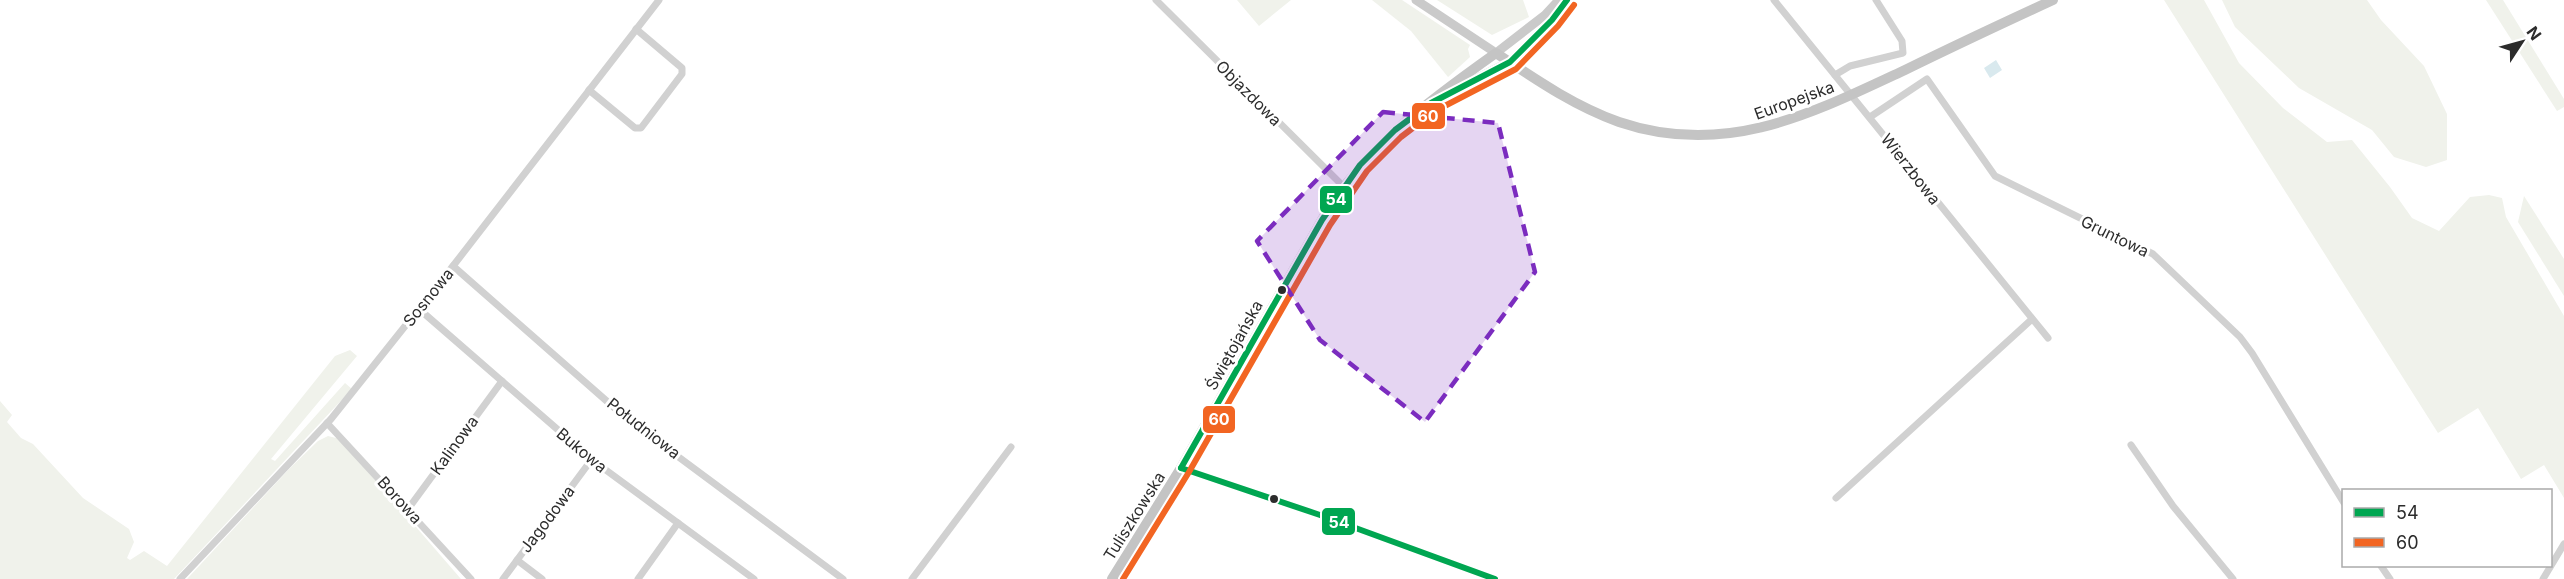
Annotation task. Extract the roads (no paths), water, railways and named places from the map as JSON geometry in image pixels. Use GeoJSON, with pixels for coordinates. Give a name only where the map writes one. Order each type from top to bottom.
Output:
{"type":"FeatureCollection","features":[{"type":"Feature","properties":{"kind":"main road","name":"Europejska"},"geometry":{"type":"LineString","coordinates":[[1496,53],[1556,91],[1600,114],[1621,122],[1675,134],[1733,133],[1764,128],[1809,113],[2053,0]]}},
{"type":"Feature","properties":{"kind":"main road","name":"Świętojańska"},"geometry":{"type":"LineString","coordinates":[[1181,468],[1343,186],[1378,145],[1496,53]]}},
{"type":"Feature","properties":{"kind":"main road","name":"Świętojańska"},"geometry":{"type":"LineString","coordinates":[[1431,102],[1446,97],[1510,62]]}},
{"type":"Feature","properties":{"kind":"main road","name":"Tuliszkowska"},"geometry":{"type":"LineString","coordinates":[[1112,579],[1181,468]]}},
{"type":"Feature","properties":{"kind":"street","name":"Sosnowa"},"geometry":{"type":"LineString","coordinates":[[180,579],[327,423],[453,266],[659,0]]}},
{"type":"Feature","properties":{"kind":"street","name":"Objazdowa"},"geometry":{"type":"LineString","coordinates":[[1156,0],[1343,186]]}},
{"type":"Feature","properties":{"kind":"street","name":"Europejska"},"geometry":{"type":"LineString","coordinates":[[1416,0],[1496,53]]}},
{"type":"Feature","properties":{"kind":"street","name":"Świętojańska"},"geometry":{"type":"LineString","coordinates":[[1496,53],[1538,21],[1559,0]]}},
{"type":"Feature","properties":{"kind":"street","name":"Świętojańska"},"geometry":{"type":"LineString","coordinates":[[1510,62],[1552,20],[1568,0]]}},
{"type":"Feature","properties":{"kind":"street","name":"Wierzbowa"},"geometry":{"type":"LineString","coordinates":[[1774,0],[2048,338]]}},
{"type":"Feature","properties":{"kind":"street"},"geometry":{"type":"LineString","coordinates":[[1835,75],[1850,66],[1903,53],[1902,41],[1876,0]]}},
{"type":"Feature","properties":{"kind":"street"},"geometry":{"type":"LineString","coordinates":[[589,90],[635,128],[641,128],[682,74],[682,68],[636,29]]}},
{"type":"Feature","properties":{"kind":"street","name":"Gruntowa"},"geometry":{"type":"LineString","coordinates":[[1870,117],[1927,79],[1995,176],[2153,254],[2246,344],[2342,501]]}},
{"type":"Feature","properties":{"kind":"street","name":"Południowa"},"geometry":{"type":"LineString","coordinates":[[453,266],[626,418],[843,579]]}},
{"type":"Feature","properties":{"kind":"street","name":"Bukowa"},"geometry":{"type":"LineString","coordinates":[[419,309],[592,459],[754,579]]}},
{"type":"Feature","properties":{"kind":"street"},"geometry":{"type":"LineString","coordinates":[[1836,498],[2032,319]]}},
{"type":"Feature","properties":{"kind":"street","name":"Kalinowa"},"geometry":{"type":"LineString","coordinates":[[408,509],[502,381]]}},
{"type":"Feature","properties":{"kind":"street","name":"Borowa"},"geometry":{"type":"LineString","coordinates":[[327,423],[471,579]]}},
{"type":"Feature","properties":{"kind":"street"},"geometry":{"type":"LineString","coordinates":[[2131,446],[2173,506],[2233,579]]}},
{"type":"Feature","properties":{"kind":"street"},"geometry":{"type":"LineString","coordinates":[[912,579],[1011,447]]}},
{"type":"Feature","properties":{"kind":"street","name":"Jagodowa"},"geometry":{"type":"LineString","coordinates":[[503,579],[592,459]]}},
{"type":"Feature","properties":{"kind":"street"},"geometry":{"type":"LineString","coordinates":[[1181,468],[1320,515],[1495,579]]}},
{"type":"Feature","properties":{"kind":"street"},"geometry":{"type":"LineString","coordinates":[[638,579],[678,523]]}},
{"type":"Feature","properties":{"kind":"street"},"geometry":{"type":"LineString","coordinates":[[2552,564],[2564,544]]}},
{"type":"Feature","properties":{"kind":"street"},"geometry":{"type":"LineString","coordinates":[[517,560],[542,579]]}}]}
